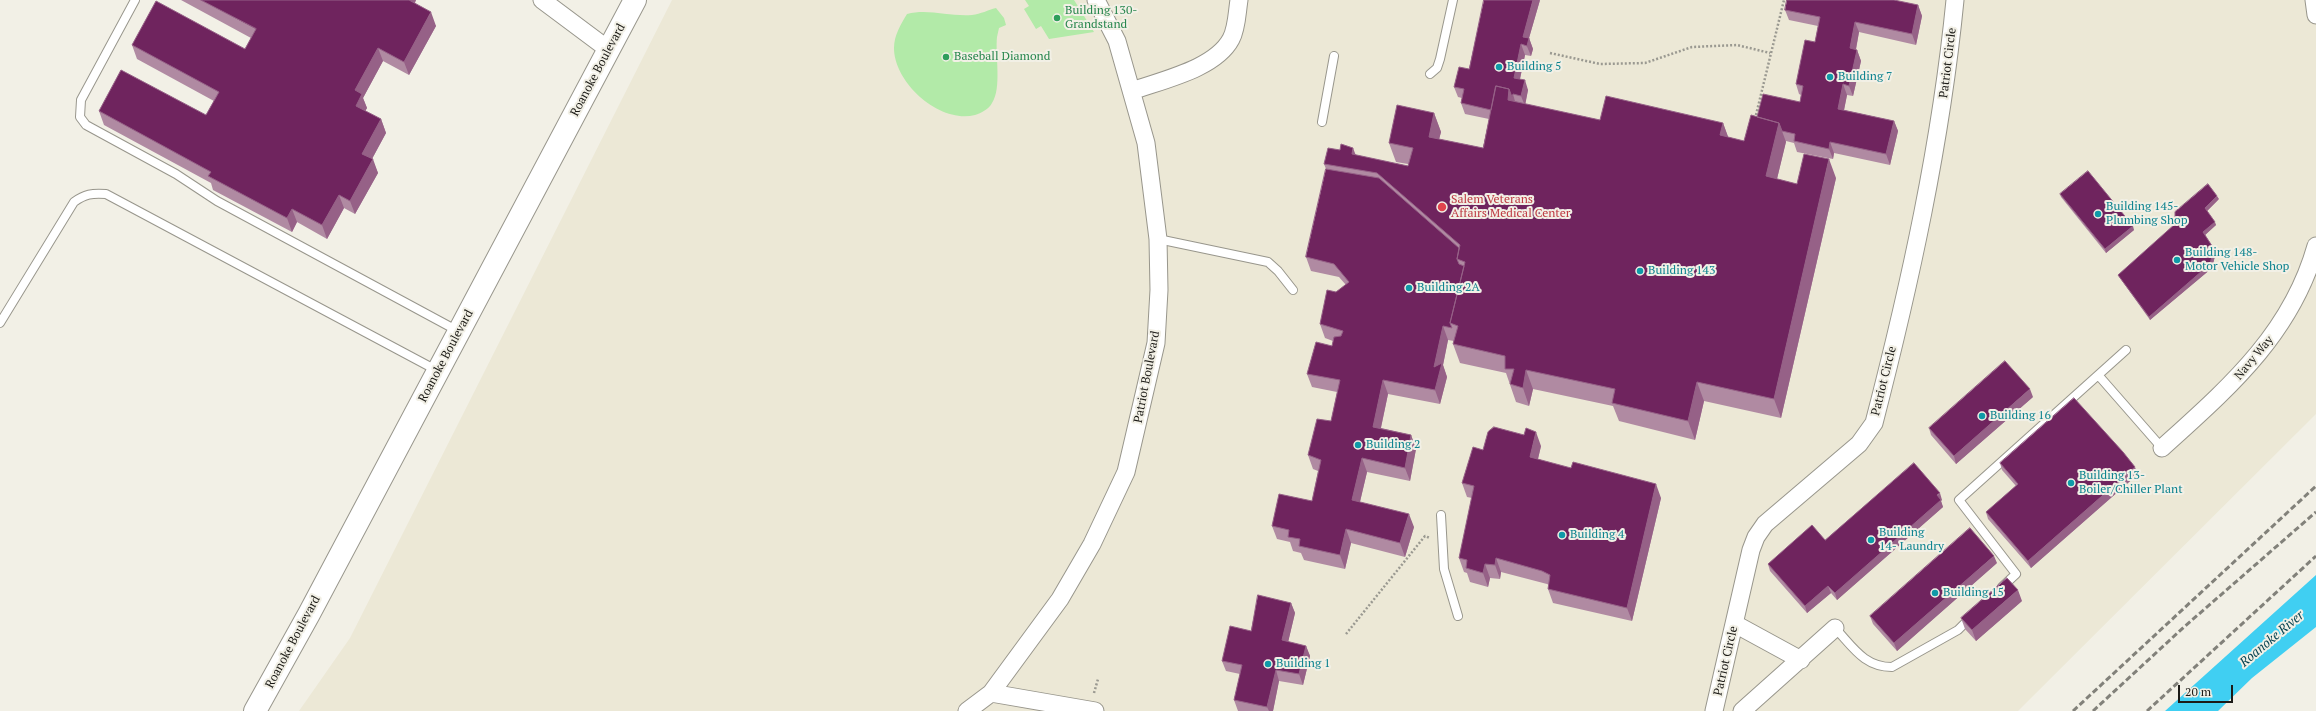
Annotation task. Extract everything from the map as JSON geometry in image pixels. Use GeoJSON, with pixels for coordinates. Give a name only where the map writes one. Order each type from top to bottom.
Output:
{"type":"FeatureCollection","features":[{"type":"Feature","properties":{"kind":"main road","name":"Roanoke Boulevard"},"geometry":{"type":"LineString","coordinates":[[256,711],[439,371],[635,0]]}},
{"type":"Feature","properties":{"kind":"street"},"geometry":{"type":"LineString","coordinates":[[542,0],[609,50]]}},
{"type":"Feature","properties":{"kind":"street","name":"Patriot Boulevard"},"geometry":{"type":"LineString","coordinates":[[967,711],[991,693],[1060,599],[1092,544],[1126,472],[1156,343],[1159,290],[1158,240],[1146,143],[1117,41],[1096,0]]}},
{"type":"Feature","properties":{"kind":"street"},"geometry":{"type":"LineString","coordinates":[[1132,91],[1212,61],[1223,51],[1231,38],[1239,0]]}},
{"type":"Feature","properties":{"kind":"street","name":"Patriot Circle"},"geometry":{"type":"LineString","coordinates":[[1714,711],[1751,550],[1759,533],[1765,524],[1859,444],[1874,423],[1920,225],[1942,106],[1956,0]]}},
{"type":"Feature","properties":{"kind":"street"},"geometry":{"type":"LineString","coordinates":[[2314,0],[2316,15]]}},
{"type":"Feature","properties":{"kind":"street","name":"Navy Way"},"geometry":{"type":"LineString","coordinates":[[2162,448],[2230,387],[2262,351],[2280,326],[2298,292],[2316,246]]}},
{"type":"Feature","properties":{"kind":"street"},"geometry":{"type":"LineString","coordinates":[[1735,624],[1801,660]]}},
{"type":"Feature","properties":{"kind":"street"},"geometry":{"type":"LineString","coordinates":[[1742,711],[1801,660],[1835,628]]}},
{"type":"Feature","properties":{"kind":"street"},"geometry":{"type":"LineString","coordinates":[[991,693],[1072,709],[1095,711]]}},
{"type":"Feature","properties":{"kind":"lane"},"geometry":{"type":"LineString","coordinates":[[135,0],[81,100],[80,117],[86,126],[176,174],[217,202],[459,332]]}},
{"type":"Feature","properties":{"kind":"lane"},"geometry":{"type":"LineString","coordinates":[[1430,74],[1437,68],[1440,59],[1453,0]]}},
{"type":"Feature","properties":{"kind":"lane"},"geometry":{"type":"LineString","coordinates":[[1322,122],[1334,56]]}},
{"type":"Feature","properties":{"kind":"lane"},"geometry":{"type":"LineString","coordinates":[[0,323],[74,202],[83,196],[94,193],[106,194],[439,371]]}},
{"type":"Feature","properties":{"kind":"lane"},"geometry":{"type":"LineString","coordinates":[[1158,240],[1268,262],[1278,271],[1293,290]]}},
{"type":"Feature","properties":{"kind":"lane"},"geometry":{"type":"LineString","coordinates":[[1997,592],[2016,574],[1959,500],[2034,431],[2126,350]]}},
{"type":"Feature","properties":{"kind":"lane"},"geometry":{"type":"LineString","coordinates":[[2098,376],[2162,448]]}},
{"type":"Feature","properties":{"kind":"lane"},"geometry":{"type":"LineString","coordinates":[[1441,515],[1444,569],[1458,616]]}},
{"type":"Feature","properties":{"kind":"lane"},"geometry":{"type":"LineString","coordinates":[[1835,628],[1868,663],[1880,667],[1892,667],[1958,630],[1980,608]]}},
{"type":"Feature","properties":{"kind":"path"},"geometry":{"type":"LineString","coordinates":[[1754,121],[1784,0]]}},
{"type":"Feature","properties":{"kind":"path"},"geometry":{"type":"LineString","coordinates":[[1550,53],[1600,64],[1645,63],[1692,47],[1737,45],[1770,53]]}},
{"type":"Feature","properties":{"kind":"path"},"geometry":{"type":"LineString","coordinates":[[1346,634],[1425,536]]}},
{"type":"Feature","properties":{"kind":"shaded area","name":"Salem Veterans Affairs Medical Center"},"geometry":{"type":"Polygon","coordinates":[[[672,0],[2316,0],[2316,414],[2018,711],[299,711],[350,638],[672,0]]]}},
{"type":"Feature","properties":{"kind":"green space","name":"Building 130- Grandstand"},"geometry":{"type":"Polygon","coordinates":[[[1025,0],[1074,0],[1094,32],[1049,39],[1041,26],[1036,29],[1024,9],[1029,6],[1025,0]]]}},
{"type":"Feature","properties":{"kind":"green space","name":"Baseball Diamond"},"geometry":{"type":"Polygon","coordinates":[[[996,8],[1004,18],[1006,25],[999,28],[997,37],[997,89],[991,105],[975,115],[961,116],[948,113],[934,107],[921,98],[910,87],[896,61],[894,48],[895,39],[907,14],[915,12],[931,12],[972,15],[996,8]]]}},
{"type":"Feature","properties":{"kind":"water","name":"Roanoke River"},"geometry":{"type":"Polygon","coordinates":[[[2316,575],[2316,627],[2252,678],[2218,711],[2165,711],[2316,575]]]}},
{"type":"Feature","properties":{"kind":"building"},"geometry":{"type":"Polygon","coordinates":[[[201,0],[409,0],[431,12],[404,62],[378,48],[355,90],[362,94],[356,106],[381,119],[362,154],[373,159],[350,201],[339,195],[322,225],[292,209],[287,218],[208,176],[211,172],[99,111],[121,70],[206,115],[219,92],[132,45],[156,1],[245,49],[256,29],[201,0]]]}},
{"type":"Feature","properties":{"kind":"building","name":"Building 5"},"geometry":{"type":"Polygon","coordinates":[[[1484,0],[1533,0],[1523,37],[1529,38],[1527,46],[1521,44],[1514,78],[1525,80],[1521,96],[1513,94],[1512,97],[1509,89],[1496,86],[1491,110],[1461,103],[1464,89],[1454,87],[1459,67],[1469,69],[1484,0]]]}},
{"type":"Feature","properties":{"kind":"building","name":"Building 7"},"geometry":{"type":"Polygon","coordinates":[[[1787,0],[1894,0],[1918,5],[1912,34],[1855,22],[1850,48],[1857,50],[1849,86],[1843,84],[1838,109],[1894,121],[1886,154],[1830,142],[1829,149],[1794,141],[1795,134],[1782,131],[1779,123],[1757,117],[1763,94],[1800,102],[1803,86],[1796,84],[1805,40],[1815,42],[1820,17],[1785,10],[1787,0]]]}},
{"type":"Feature","properties":{"kind":"building","name":"Building 143"},"geometry":{"type":"Polygon","coordinates":[[[1496,86],[1509,89],[1508,100],[1600,120],[1606,96],[1723,123],[1720,135],[1744,141],[1751,115],[1779,123],[1766,176],[1797,184],[1804,154],[1829,159],[1774,399],[1697,382],[1688,421],[1612,403],[1615,389],[1526,370],[1523,388],[1510,384],[1514,369],[1505,369],[1505,356],[1453,344],[1458,326],[1450,323],[1465,262],[1457,259],[1460,245],[1377,173],[1324,164],[1328,148],[1340,150],[1341,144],[1353,148],[1352,154],[1408,166],[1413,148],[1389,143],[1397,105],[1434,113],[1429,137],[1483,148],[1496,86]]]}},
{"type":"Feature","properties":{"kind":"building"},"geometry":{"type":"Polygon","coordinates":[[[1326,169],[1379,178],[1459,248],[1457,259],[1459,264],[1464,266],[1450,323],[1452,328],[1443,326],[1434,367],[1442,363],[1435,390],[1383,380],[1373,427],[1411,435],[1405,468],[1362,458],[1352,500],[1409,514],[1400,543],[1346,529],[1340,555],[1299,546],[1300,539],[1288,537],[1289,530],[1272,526],[1279,494],[1312,501],[1321,460],[1308,455],[1317,419],[1331,421],[1340,380],[1307,374],[1316,342],[1332,346],[1334,337],[1341,336],[1343,331],[1320,324],[1327,290],[1336,292],[1349,282],[1334,264],[1306,257],[1326,169]]]}},
{"type":"Feature","properties":{"kind":"building","name":"Building 145- Plumbing Shop"},"geometry":{"type":"Polygon","coordinates":[[[2088,171],[2133,226],[2105,249],[2060,194],[2088,171]]]}},
{"type":"Feature","properties":{"kind":"building","name":"Building 148- Motor Vehicle Shop"},"geometry":{"type":"Polygon","coordinates":[[[2208,184],[2217,196],[2205,208],[2215,222],[2203,232],[2214,249],[2210,264],[2149,317],[2118,275],[2175,224],[2175,212],[2208,184]]]}},
{"type":"Feature","properties":{"kind":"building","name":"Building 16"},"geometry":{"type":"Polygon","coordinates":[[[2005,361],[2030,389],[1954,456],[1929,428],[2005,361]]]}},
{"type":"Feature","properties":{"kind":"building","name":"Building 13- Boiler/Chiller Plant"},"geometry":{"type":"Polygon","coordinates":[[[2074,398],[2135,467],[2028,561],[1986,512],[2018,484],[2000,463],[2074,398]]]}},
{"type":"Feature","properties":{"kind":"building","name":"Building 4"},"geometry":{"type":"Polygon","coordinates":[[[1494,427],[1524,435],[1526,428],[1536,432],[1530,457],[1571,468],[1573,462],[1656,484],[1627,608],[1548,589],[1550,575],[1542,571],[1496,558],[1495,565],[1485,564],[1483,573],[1466,568],[1467,560],[1459,558],[1474,486],[1462,483],[1473,447],[1483,450],[1488,432],[1494,427]]]}},
{"type":"Feature","properties":{"kind":"building","name":"Building 14- Laundry"},"geometry":{"type":"Polygon","coordinates":[[[1914,463],[1940,493],[1937,495],[1941,500],[1835,593],[1828,586],[1805,606],[1768,564],[1812,525],[1825,540],[1914,463]]]}},
{"type":"Feature","properties":{"kind":"building","name":"Building 15"},"geometry":{"type":"Polygon","coordinates":[[[1970,528],[1994,556],[1894,643],[1870,616],[1970,528]]]}},
{"type":"Feature","properties":{"kind":"building"},"geometry":{"type":"Polygon","coordinates":[[[2007,578],[2018,590],[1972,630],[1961,618],[2007,578]]]}},
{"type":"Feature","properties":{"kind":"building","name":"Building 1"},"geometry":{"type":"Polygon","coordinates":[[[1258,595],[1291,603],[1282,640],[1306,646],[1299,674],[1276,670],[1267,707],[1234,700],[1242,665],[1222,661],[1230,626],[1251,631],[1258,595]]]}},
{"type":"Feature","properties":{"kind":"railway"},"geometry":{"type":"LineString","coordinates":[[2073,711],[2316,486]]}},
{"type":"Feature","properties":{"kind":"railway"},"geometry":{"type":"LineString","coordinates":[[2093,711],[2184,627],[2316,512]]}},
{"type":"Feature","properties":{"kind":"railway"},"geometry":{"type":"LineString","coordinates":[[2147,711],[2316,556]]}},
{"type":"Feature","properties":{"kind":"place","name":"Building 130- Grandstand"},"geometry":{"type":"Point","coordinates":[1057,18]}},
{"type":"Feature","properties":{"kind":"place","name":"Baseball Diamond"},"geometry":{"type":"Point","coordinates":[946,57]}},
{"type":"Feature","properties":{"kind":"place","name":"Building 5"},"geometry":{"type":"Point","coordinates":[1499,67]}},
{"type":"Feature","properties":{"kind":"place","name":"Building 7"},"geometry":{"type":"Point","coordinates":[1830,77]}},
{"type":"Feature","properties":{"kind":"place","name":"Salem Veterans Affairs Medical Center"},"geometry":{"type":"Point","coordinates":[1442,207]}},
{"type":"Feature","properties":{"kind":"place","name":"Building 145- Plumbing Shop"},"geometry":{"type":"Point","coordinates":[2098,214]}},
{"type":"Feature","properties":{"kind":"place","name":"Building 148- Motor Vehicle Shop"},"geometry":{"type":"Point","coordinates":[2177,260]}},
{"type":"Feature","properties":{"kind":"place","name":"Building 143"},"geometry":{"type":"Point","coordinates":[1640,271]}},
{"type":"Feature","properties":{"kind":"place","name":"Building 2A"},"geometry":{"type":"Point","coordinates":[1409,288]}},
{"type":"Feature","properties":{"kind":"place","name":"Building 16"},"geometry":{"type":"Point","coordinates":[1982,416]}},
{"type":"Feature","properties":{"kind":"place","name":"Building 2"},"geometry":{"type":"Point","coordinates":[1358,445]}},
{"type":"Feature","properties":{"kind":"place","name":"Building 13- Boiler/Chiller Plant"},"geometry":{"type":"Point","coordinates":[2071,483]}},
{"type":"Feature","properties":{"kind":"place","name":"Building 4"},"geometry":{"type":"Point","coordinates":[1562,535]}},
{"type":"Feature","properties":{"kind":"place","name":"Building 14- Laundry"},"geometry":{"type":"Point","coordinates":[1871,540]}},
{"type":"Feature","properties":{"kind":"place","name":"Building 15"},"geometry":{"type":"Point","coordinates":[1935,593]}},
{"type":"Feature","properties":{"kind":"place","name":"Building 1"},"geometry":{"type":"Point","coordinates":[1268,664]}}]}
